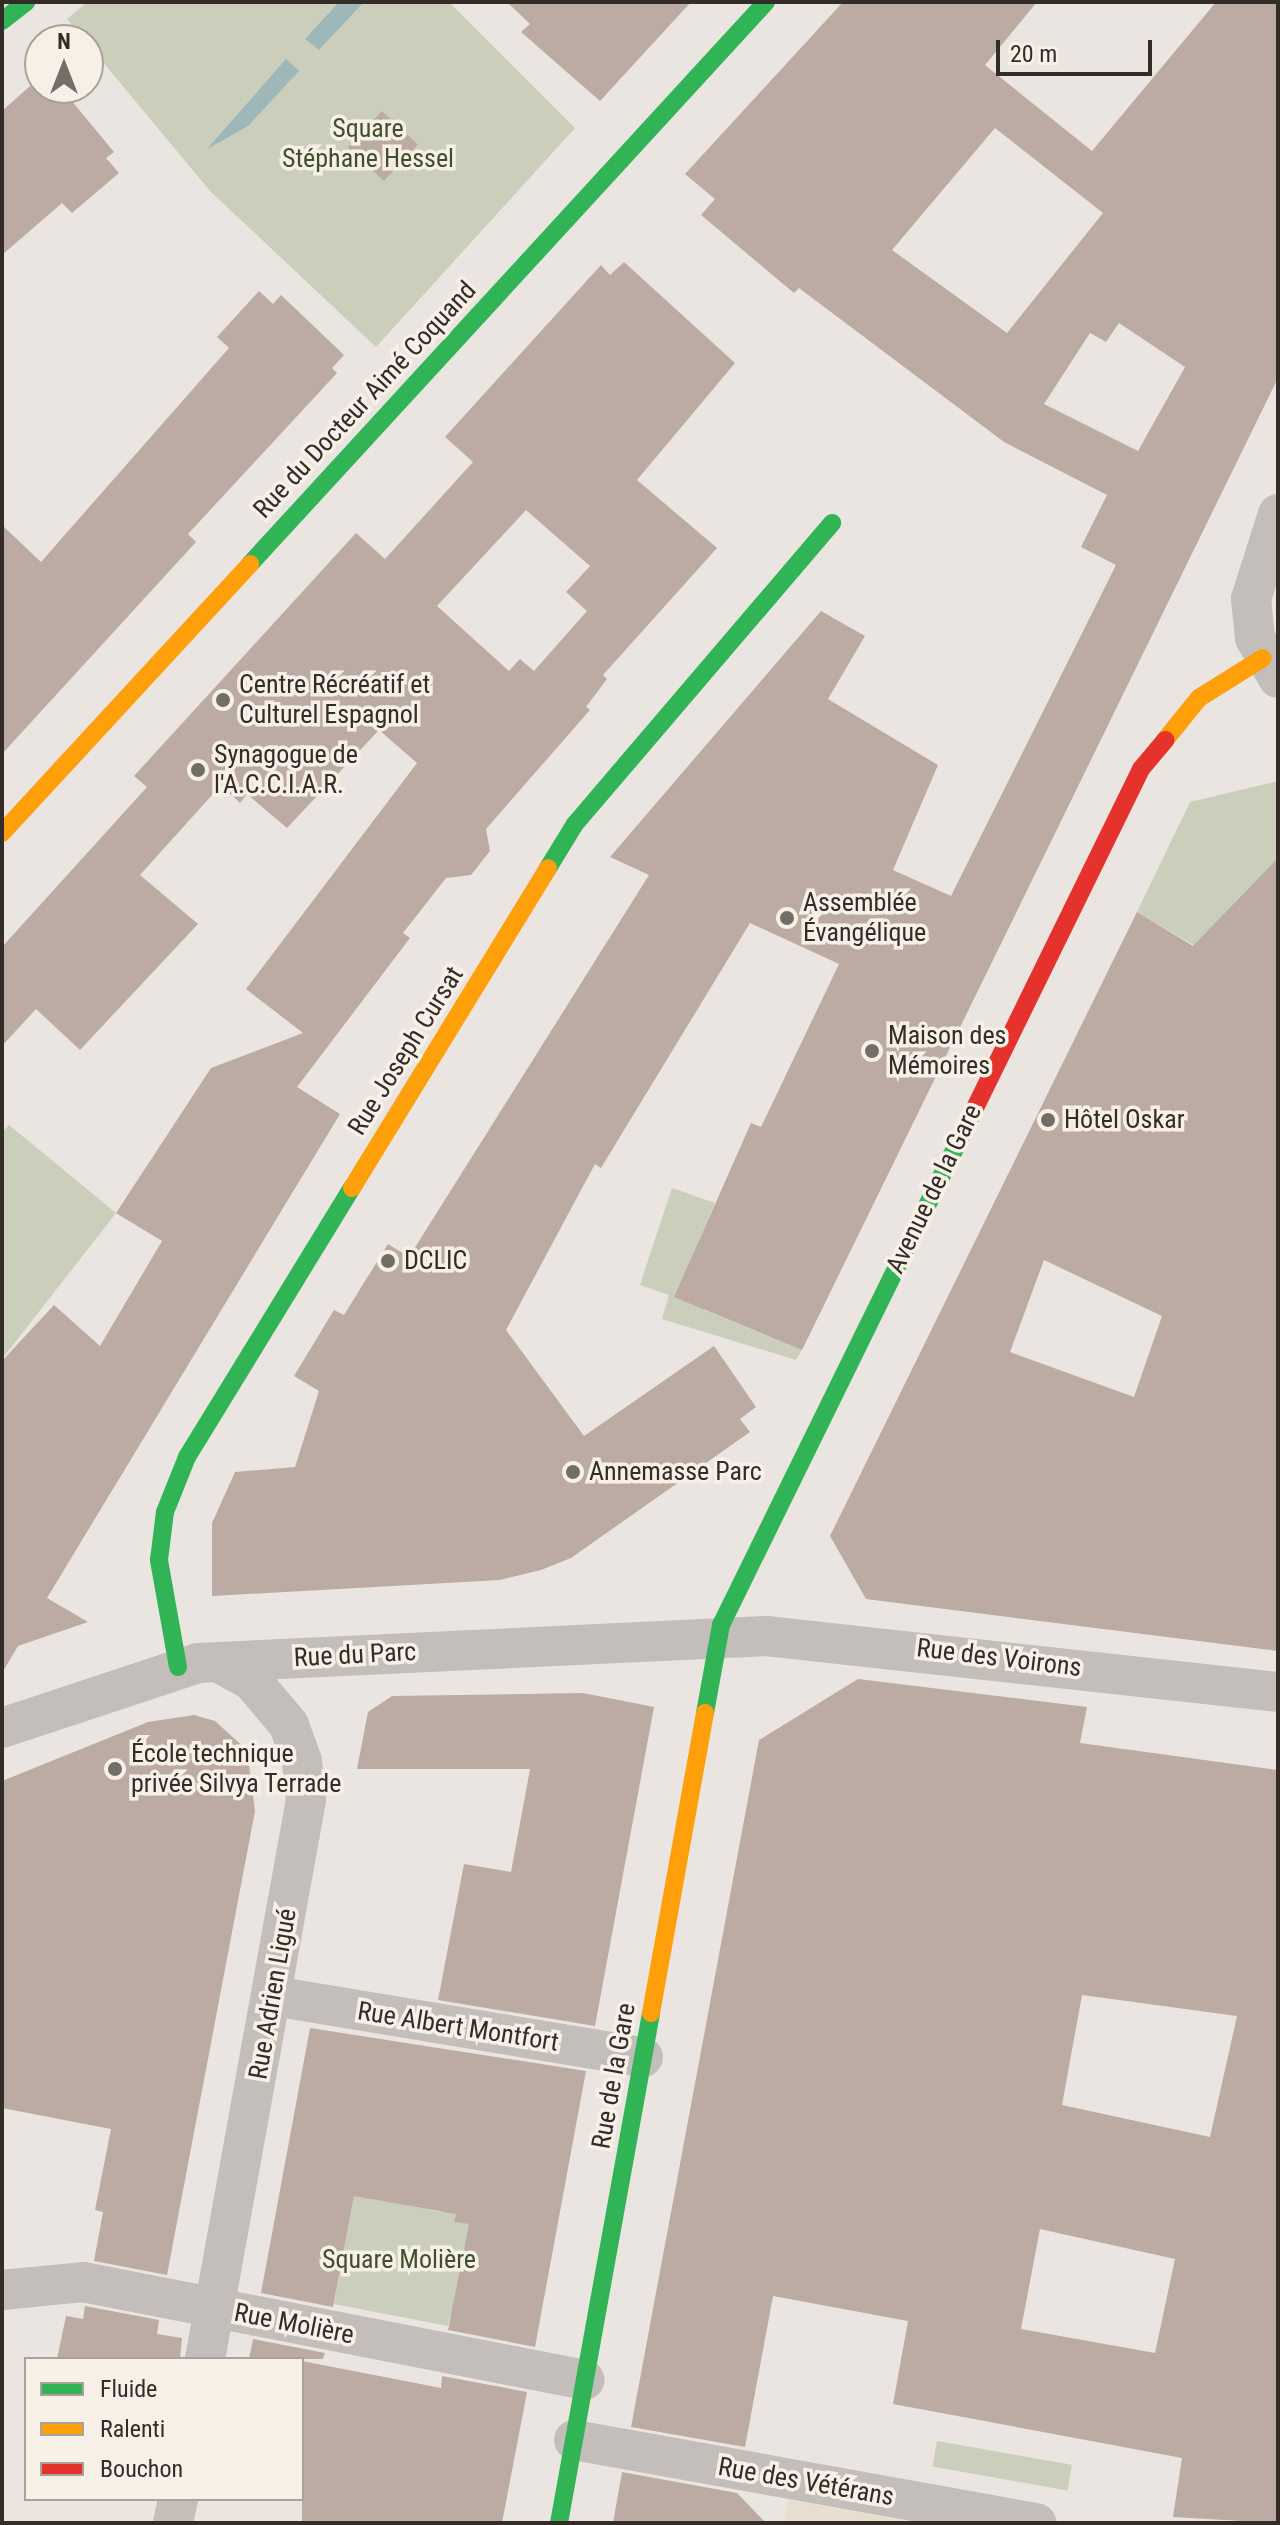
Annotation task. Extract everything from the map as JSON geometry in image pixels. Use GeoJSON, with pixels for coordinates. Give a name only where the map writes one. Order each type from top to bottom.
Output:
{"type":"FeatureCollection","features":[{"type":"Feature","properties":{"kind":"street"},"geometry":{"type":"LineString","coordinates":[[2,21],[26,2]]}},
{"type":"Feature","properties":{"kind":"street","name":"Rue du Docteur Aimé Coquand"},"geometry":{"type":"LineString","coordinates":[[2,833],[766,2]]}},
{"type":"Feature","properties":{"kind":"street","name":"Avenue de la Gare"},"geometry":{"type":"LineString","coordinates":[[719,1638],[733,1593],[1141,769],[1199,698],[1270,668],[1251,599],[1278,514]]}},
{"type":"Feature","properties":{"kind":"street","name":"Rue Joseph Cursat"},"geometry":{"type":"LineString","coordinates":[[178,1667],[159,1560],[165,1512],[187,1457],[575,824],[832,523]]}},
{"type":"Feature","properties":{"kind":"street","name":"Rue du Parc"},"geometry":{"type":"LineString","coordinates":[[2,1728],[178,1667],[218,1662],[719,1638]]}},
{"type":"Feature","properties":{"kind":"street","name":"Rue des Voirons"},"geometry":{"type":"LineString","coordinates":[[719,1638],[841,1639],[1278,1692]]}},
{"type":"Feature","properties":{"kind":"street","name":"Rue de la Gare"},"geometry":{"type":"LineString","coordinates":[[559,2523],[719,1638]]}},
{"type":"Feature","properties":{"kind":"street","name":"Rue Adrien Ligué"},"geometry":{"type":"LineString","coordinates":[[205,2357],[304,1819],[302,1761],[289,1725],[266,1694],[218,1662]]}},
{"type":"Feature","properties":{"kind":"street","name":"Rue Albert Montfort"},"geometry":{"type":"LineString","coordinates":[[273,1996],[643,2057]]}},
{"type":"Feature","properties":{"kind":"street","name":"Rue Molière"},"geometry":{"type":"LineString","coordinates":[[2,2290],[83,2282],[585,2380]]}},
{"type":"Feature","properties":{"kind":"street","name":"Rue des Vétérans"},"geometry":{"type":"LineString","coordinates":[[574,2440],[899,2511],[1037,2523]]}},
{"type":"Feature","properties":{"kind":"street"},"geometry":{"type":"LineString","coordinates":[[173,2523],[178,2501]]}},
{"type":"Feature","properties":{"kind":"green space","name":"Square Stéphane Hessel"},"geometry":{"type":"Polygon","coordinates":[[[87,2],[449,2],[575,128],[376,347],[210,191],[104,64],[104,24],[71,24],[67,19],[87,2]]]}},
{"type":"Feature","properties":{"kind":"green space"},"geometry":{"type":"Polygon","coordinates":[[[1278,781],[1278,858],[1270,990],[1137,912],[1190,802],[1278,781]]]}},
{"type":"Feature","properties":{"kind":"green space"},"geometry":{"type":"Polygon","coordinates":[[[9,1125],[116,1213],[2,1359],[2,1133],[9,1125]]]}},
{"type":"Feature","properties":{"kind":"green space"},"geometry":{"type":"Polygon","coordinates":[[[672,1188],[715,1203],[694,1252],[724,1263],[704,1310],[802,1350],[796,1360],[662,1319],[669,1295],[640,1285],[672,1188]]]}},
{"type":"Feature","properties":{"kind":"green space","name":"Square Molière"},"geometry":{"type":"Polygon","coordinates":[[[358,2173],[400,2204],[441,2212],[445,2190],[460,2193],[455,2221],[477,2226],[459,2318],[450,2316],[448,2326],[334,2304],[358,2173]]]}},
{"type":"Feature","properties":{"kind":"green space"},"geometry":{"type":"Polygon","coordinates":[[[937,2441],[1072,2465],[1067,2490],[932,2467],[937,2441]]]}},
{"type":"Feature","properties":{"kind":"shaded area"},"geometry":{"type":"Polygon","coordinates":[[[788,2500],[898,2519],[921,2523],[784,2523],[788,2500]]]}},
{"type":"Feature","properties":{"kind":"water"},"geometry":{"type":"Polygon","coordinates":[[[339,2],[364,2],[319,50],[305,39],[339,2]]]}},
{"type":"Feature","properties":{"kind":"water"},"geometry":{"type":"Polygon","coordinates":[[[286,59],[299,71],[248,126],[207,149],[286,59]]]}},
{"type":"Feature","properties":{"kind":"building"},"geometry":{"type":"Polygon","coordinates":[[[507,2],[691,2],[600,101],[521,32],[530,24],[507,2]]]}},
{"type":"Feature","properties":{"kind":"building"},"geometry":{"type":"Polygon","coordinates":[[[843,2],[1037,2],[985,65],[1092,151],[1216,2],[1278,2],[1278,378],[802,1350],[674,1297],[751,1123],[761,1127],[839,964],[750,923],[601,1168],[595,1164],[506,1330],[584,1436],[714,1346],[756,1407],[740,1419],[750,1432],[571,1558],[541,1570],[500,1580],[212,1596],[212,1523],[235,1472],[295,1467],[319,1391],[294,1376],[334,1310],[344,1315],[388,1244],[409,1257],[649,875],[610,857],[821,611],[865,636],[828,699],[938,765],[893,870],[951,896],[1116,565],[1081,547],[1107,495],[1004,442],[799,288],[794,293],[701,215],[715,199],[685,174],[843,2]],[[995,128],[892,250],[1007,333],[1103,213],[995,128]],[[1119,323],[1106,342],[1090,333],[1044,404],[1138,451],[1185,367],[1119,323]]]}},
{"type":"Feature","properties":{"kind":"building"},"geometry":{"type":"Polygon","coordinates":[[[24,91],[24,104],[74,104],[114,152],[106,158],[119,173],[72,213],[62,203],[2,255],[2,111],[24,91]]]}},
{"type":"Feature","properties":{"kind":"building"},"geometry":{"type":"Polygon","coordinates":[[[382,111],[418,144],[384,181],[348,148],[382,111]]]}},
{"type":"Feature","properties":{"kind":"building"},"geometry":{"type":"Polygon","coordinates":[[[624,262],[735,363],[637,480],[717,548],[603,675],[607,679],[586,707],[590,710],[486,829],[490,851],[471,875],[446,878],[403,933],[410,938],[297,1087],[340,1114],[47,1598],[88,1622],[18,1646],[2,1673],[2,1361],[54,1305],[100,1346],[162,1241],[116,1213],[211,1068],[303,1033],[246,989],[417,763],[379,730],[287,828],[247,794],[240,803],[221,785],[140,875],[198,924],[80,1050],[36,1009],[2,1046],[2,947],[147,787],[134,776],[356,533],[385,559],[473,462],[445,437],[601,265],[610,275],[624,262]],[[526,510],[437,606],[509,671],[520,659],[534,671],[587,611],[566,592],[590,566],[526,510]]]}},
{"type":"Feature","properties":{"kind":"building"},"geometry":{"type":"Polygon","coordinates":[[[259,291],[273,304],[281,295],[344,355],[332,368],[337,373],[188,534],[196,542],[2,754],[2,525],[41,562],[229,348],[217,337],[259,291]]]}},
{"type":"Feature","properties":{"kind":"building"},"geometry":{"type":"Polygon","coordinates":[[[1278,858],[1278,1651],[866,1599],[830,1536],[1137,912],[1193,946],[1278,858]],[[1044,1260],[1010,1352],[1134,1397],[1162,1316],[1044,1260]]]}},
{"type":"Feature","properties":{"kind":"building"},"geometry":{"type":"Polygon","coordinates":[[[858,1679],[1087,1707],[1080,1743],[1278,1770],[1278,2523],[1173,2517],[1182,2458],[893,2404],[908,2321],[773,2296],[745,2447],[631,2427],[759,1740],[858,1679]],[[1082,1995],[1062,2105],[1210,2137],[1237,2016],[1082,1995]],[[1040,2229],[1021,2329],[1155,2353],[1175,2259],[1040,2229]]]}},
{"type":"Feature","properties":{"kind":"building"},"geometry":{"type":"Polygon","coordinates":[[[583,1693],[654,1707],[595,2026],[438,2000],[464,1864],[511,1872],[530,1769],[357,1769],[368,1712],[392,1696],[583,1693]]]}},
{"type":"Feature","properties":{"kind":"building"},"geometry":{"type":"Polygon","coordinates":[[[194,1715],[215,1721],[247,1750],[255,1811],[167,2275],[94,2261],[103,2212],[95,2210],[111,2129],[2,2108],[2,1781],[148,1722],[194,1715]]]}},
{"type":"Feature","properties":{"kind":"building"},"geometry":{"type":"Polygon","coordinates":[[[310,2028],[586,2071],[535,2347],[448,2330],[469,2224],[454,2222],[456,2214],[354,2196],[333,2307],[261,2293],[310,2028]]]}},
{"type":"Feature","properties":{"kind":"building"},"geometry":{"type":"Polygon","coordinates":[[[85,2306],[159,2320],[157,2334],[182,2338],[180,2357],[57,2357],[66,2316],[83,2319],[85,2306]]]}},
{"type":"Feature","properties":{"kind":"building"},"geometry":{"type":"Polygon","coordinates":[[[253,2339],[325,2353],[323,2359],[249,2357],[253,2339]]]}},
{"type":"Feature","properties":{"kind":"building"},"geometry":{"type":"Polygon","coordinates":[[[304,2361],[441,2388],[442,2376],[527,2392],[502,2523],[302,2523],[304,2361]]]}},
{"type":"Feature","properties":{"kind":"building"},"geometry":{"type":"Polygon","coordinates":[[[622,2472],[737,2493],[766,2523],[613,2523],[622,2472]]]}},
{"type":"Feature","properties":{"kind":"traffic: fast"},"geometry":{"type":"LineString","coordinates":[[2,21],[26,2]]}},
{"type":"Feature","properties":{"kind":"traffic: fast"},"geometry":{"type":"LineString","coordinates":[[250,564],[766,2]]}},
{"type":"Feature","properties":{"kind":"traffic: fast"},"geometry":{"type":"LineString","coordinates":[[548,868],[575,824],[832,523]]}},
{"type":"Feature","properties":{"kind":"traffic: fast"},"geometry":{"type":"LineString","coordinates":[[705,1713],[721,1625],[974,1110]]}},
{"type":"Feature","properties":{"kind":"traffic: fast"},"geometry":{"type":"LineString","coordinates":[[178,1667],[159,1560],[165,1512],[187,1457],[352,1188]]}},
{"type":"Feature","properties":{"kind":"traffic: fast"},"geometry":{"type":"LineString","coordinates":[[559,2523],[651,2013]]}},
{"type":"Feature","properties":{"kind":"traffic: slow"},"geometry":{"type":"LineString","coordinates":[[2,833],[250,564]]}},
{"type":"Feature","properties":{"kind":"traffic: slow"},"geometry":{"type":"LineString","coordinates":[[1165,740],[1199,698],[1263,658]]}},
{"type":"Feature","properties":{"kind":"traffic: slow"},"geometry":{"type":"LineString","coordinates":[[352,1188],[548,868]]}},
{"type":"Feature","properties":{"kind":"traffic: slow"},"geometry":{"type":"LineString","coordinates":[[651,2013],[705,1713]]}},
{"type":"Feature","properties":{"kind":"traffic: jam"},"geometry":{"type":"LineString","coordinates":[[974,1110],[1141,769],[1165,740]]}},
{"type":"Feature","properties":{"kind":"place","name":"Centre Récréatif et Culturel Espagnol"},"geometry":{"type":"Point","coordinates":[223,700]}},
{"type":"Feature","properties":{"kind":"place","name":"Synagogue de l'A.C.C.I.A.R."},"geometry":{"type":"Point","coordinates":[198,770]}},
{"type":"Feature","properties":{"kind":"place","name":"Assemblée Évangélique"},"geometry":{"type":"Point","coordinates":[787,918]}},
{"type":"Feature","properties":{"kind":"place","name":"Maison des Mémoires"},"geometry":{"type":"Point","coordinates":[872,1051]}},
{"type":"Feature","properties":{"kind":"place","name":"Hôtel Oskar"},"geometry":{"type":"Point","coordinates":[1048,1120]}},
{"type":"Feature","properties":{"kind":"place","name":"DCLIC"},"geometry":{"type":"Point","coordinates":[388,1261]}},
{"type":"Feature","properties":{"kind":"place","name":"Annemasse Parc"},"geometry":{"type":"Point","coordinates":[573,1472]}},
{"type":"Feature","properties":{"kind":"place","name":"École technique privée Silvya Terrade"},"geometry":{"type":"Point","coordinates":[115,1769]}}]}
